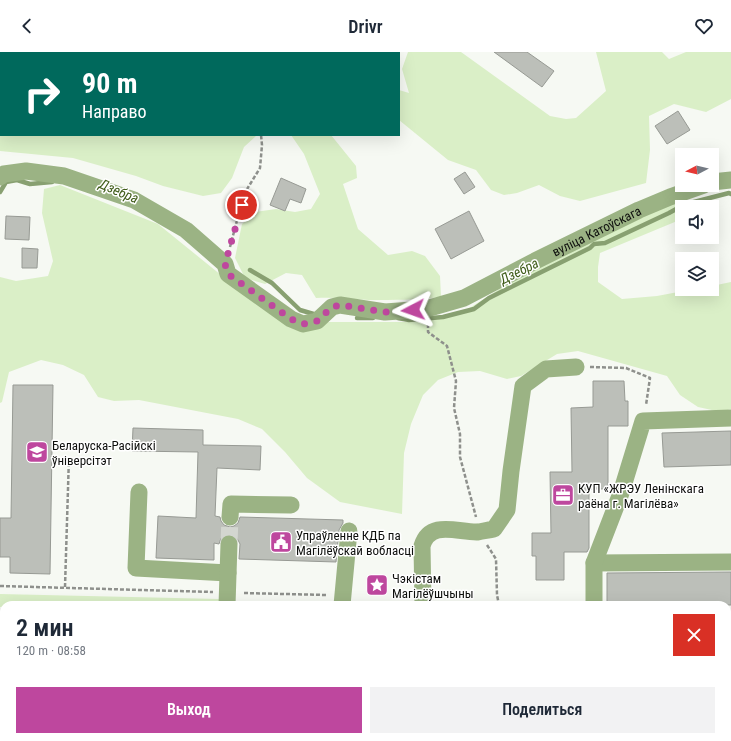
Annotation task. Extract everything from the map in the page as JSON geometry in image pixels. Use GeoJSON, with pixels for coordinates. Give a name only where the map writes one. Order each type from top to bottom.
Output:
{"type":"FeatureCollection","features":[{"type":"Feature","properties":{"kind":"street","name":"вуліца Катоўскага"},"geometry":{"type":"LineString","coordinates":[[0,176],[4,174],[26,171],[64,176],[134,200],[186,230],[225,264],[228,274],[236,281],[291,319],[303,324],[317,321],[332,307],[340,305],[385,312],[426,309],[464,298],[516,270],[639,210],[684,192]]}},
{"type":"Feature","properties":{"kind":"street"},"geometry":{"type":"LineString","coordinates":[[719,181],[731,180]]}},
{"type":"Feature","properties":{"kind":"street"},"geometry":{"type":"LineString","coordinates":[[423,601],[422,546],[424,540],[439,529],[478,532],[494,529],[507,510],[523,386],[546,369],[576,367]]}},
{"type":"Feature","properties":{"kind":"street"},"geometry":{"type":"LineString","coordinates":[[594,601],[594,562],[621,493],[643,421],[731,418]]}},
{"type":"Feature","properties":{"kind":"street"},"geometry":{"type":"LineString","coordinates":[[139,492],[136,568],[228,573]]}},
{"type":"Feature","properties":{"kind":"street"},"geometry":{"type":"LineString","coordinates":[[230,517],[231,504],[291,505]]}},
{"type":"Feature","properties":{"kind":"street"},"geometry":{"type":"LineString","coordinates":[[342,601],[349,531]]}},
{"type":"Feature","properties":{"kind":"street"},"geometry":{"type":"LineString","coordinates":[[227,599],[229,544]]}},
{"type":"Feature","properties":{"kind":"street"},"geometry":{"type":"LineString","coordinates":[[594,562],[731,562]]}},
{"type":"Feature","properties":{"kind":"path"},"geometry":{"type":"LineString","coordinates":[[225,264],[244,194],[260,168],[262,146],[261,136]]}},
{"type":"Feature","properties":{"kind":"path"},"geometry":{"type":"LineString","coordinates":[[428,332],[447,346],[456,381],[454,408],[460,434],[460,457],[476,515]]}},
{"type":"Feature","properties":{"kind":"path"},"geometry":{"type":"LineString","coordinates":[[576,367],[626,368],[650,378],[646,405]]}},
{"type":"Feature","properties":{"kind":"path"},"geometry":{"type":"LineString","coordinates":[[66,587],[69,456]]}},
{"type":"Feature","properties":{"kind":"path"},"geometry":{"type":"LineString","coordinates":[[496,559],[496,595],[498,601]]}},
{"type":"Feature","properties":{"kind":"path"},"geometry":{"type":"LineString","coordinates":[[0,586],[66,587],[227,599],[338,595],[342,601]]}},
{"type":"Feature","properties":{"kind":"green space"},"geometry":{"type":"Polygon","coordinates":[[[408,52],[461,52],[550,116],[566,119],[576,118],[606,91],[596,52],[662,52],[669,59],[686,52],[731,52],[731,99],[706,112],[674,104],[649,116],[650,150],[646,183],[580,201],[560,196],[539,185],[517,193],[504,195],[491,190],[476,170],[448,160],[400,121],[400,90],[409,93],[402,69],[408,52]]]}},
{"type":"Feature","properties":{"kind":"green space"},"geometry":{"type":"Polygon","coordinates":[[[0,136],[256,136],[244,147],[232,178],[221,193],[203,196],[163,186],[136,176],[73,158],[0,151],[0,136]]]}},
{"type":"Feature","properties":{"kind":"green space"},"geometry":{"type":"Polygon","coordinates":[[[292,136],[332,136],[356,166],[357,178],[343,184],[358,229],[388,255],[412,251],[425,256],[440,276],[441,297],[387,300],[316,298],[302,275],[286,273],[265,284],[245,278],[235,258],[242,224],[255,212],[276,209],[295,212],[311,209],[320,194],[304,154],[292,136]]]}},
{"type":"Feature","properties":{"kind":"green space"},"geometry":{"type":"Polygon","coordinates":[[[60,185],[158,224],[237,288],[309,326],[329,322],[425,322],[468,309],[537,265],[668,204],[675,203],[675,222],[600,253],[598,282],[622,299],[657,296],[675,293],[675,296],[719,296],[719,285],[731,282],[731,409],[721,412],[698,407],[680,395],[667,376],[578,351],[557,354],[521,376],[507,379],[480,371],[458,372],[438,380],[423,395],[411,424],[404,453],[402,514],[340,502],[307,478],[285,452],[262,429],[238,419],[139,400],[114,401],[98,397],[84,375],[63,365],[41,360],[9,372],[2,402],[0,403],[0,277],[16,281],[48,276],[53,261],[42,213],[44,189],[60,185]]]}},
{"type":"Feature","properties":{"kind":"green space"},"geometry":{"type":"Polygon","coordinates":[[[0,594],[219,599],[219,601],[0,601],[0,594]]]}},
{"type":"Feature","properties":{"kind":"building"},"geometry":{"type":"Polygon","coordinates":[[[494,52],[527,52],[554,71],[542,87],[494,52]]]}},
{"type":"Feature","properties":{"kind":"building"},"geometry":{"type":"Polygon","coordinates":[[[678,111],[690,130],[667,144],[655,126],[678,111]]]}},
{"type":"Feature","properties":{"kind":"building"},"geometry":{"type":"Polygon","coordinates":[[[465,172],[475,187],[464,194],[454,179],[465,172]]]}},
{"type":"Feature","properties":{"kind":"building"},"geometry":{"type":"Polygon","coordinates":[[[281,178],[306,189],[301,203],[290,199],[285,211],[270,205],[281,178]]]}},
{"type":"Feature","properties":{"kind":"building"},"geometry":{"type":"Polygon","coordinates":[[[469,211],[484,241],[451,259],[435,229],[469,211]]]}},
{"type":"Feature","properties":{"kind":"building"},"geometry":{"type":"Polygon","coordinates":[[[6,216],[30,217],[29,240],[5,239],[6,216]]]}},
{"type":"Feature","properties":{"kind":"building"},"geometry":{"type":"Polygon","coordinates":[[[22,248],[38,249],[37,268],[22,268],[22,248]]]}},
{"type":"Feature","properties":{"kind":"building"},"geometry":{"type":"Polygon","coordinates":[[[593,381],[624,381],[625,401],[628,401],[628,426],[608,426],[608,489],[589,489],[589,548],[587,552],[564,552],[564,580],[536,580],[536,556],[532,556],[532,533],[551,533],[550,472],[572,472],[571,408],[593,407],[593,381]]]}},
{"type":"Feature","properties":{"kind":"building","name":"Беларуска-Расійскі ўніверсітэт"},"geometry":{"type":"Polygon","coordinates":[[[13,385],[53,385],[50,574],[10,573],[10,557],[0,557],[0,518],[11,518],[13,385]]]}},
{"type":"Feature","properties":{"kind":"building"},"geometry":{"type":"Polygon","coordinates":[[[133,428],[203,430],[203,445],[261,446],[260,470],[217,468],[215,516],[220,517],[224,525],[230,527],[238,523],[240,517],[343,520],[339,530],[336,562],[239,559],[240,544],[235,536],[229,534],[221,538],[219,544],[214,543],[214,560],[156,558],[158,516],[196,518],[198,452],[132,451],[133,428]]]}},
{"type":"Feature","properties":{"kind":"building"},"geometry":{"type":"Polygon","coordinates":[[[731,431],[731,465],[664,467],[662,433],[731,431]]]}},
{"type":"Feature","properties":{"kind":"building"},"geometry":{"type":"Polygon","coordinates":[[[731,572],[731,601],[607,601],[607,573],[731,572]]]}},
{"type":"Feature","properties":{"kind":"waterway","name":"Дзебра"},"geometry":{"type":"LineString","coordinates":[[0,192],[6,182],[17,180],[30,184],[52,182]]}},
{"type":"Feature","properties":{"kind":"waterway","name":"Дзебра"},"geometry":{"type":"LineString","coordinates":[[702,200],[729,193],[731,194]]}},
{"type":"Feature","properties":{"kind":"waterway","name":"Дзебра"},"geometry":{"type":"LineString","coordinates":[[398,318],[409,320],[443,317],[474,309],[489,298],[590,248],[594,244],[605,243],[675,210]]}},
{"type":"Feature","properties":{"kind":"waterway","name":"Дзебра"},"geometry":{"type":"LineString","coordinates":[[250,270],[272,283],[300,310],[317,315]]}},
{"type":"Feature","properties":{"kind":"waterway","name":"Дзебра"},"geometry":{"type":"LineString","coordinates":[[357,318],[373,318]]}},
{"type":"Feature","properties":{"kind":"tunnel"},"geometry":{"type":"LineString","coordinates":[[229,544],[230,517]]}},
{"type":"Feature","properties":{"kind":"place","name":"Беларуска-Расійскі ўніверсітэт"},"geometry":{"type":"Point","coordinates":[37,452]}},
{"type":"Feature","properties":{"kind":"place","name":"КУП «ЖРЭУ Ленінскага раёна г. Магілёва»"},"geometry":{"type":"Point","coordinates":[563,495]}},
{"type":"Feature","properties":{"kind":"place","name":"Упраўленне КДБ па Магілёўскай вобласці"},"geometry":{"type":"Point","coordinates":[281,542]}},
{"type":"Feature","properties":{"kind":"place","name":"Чэкістам Магілёўшчыны"},"geometry":{"type":"Point","coordinates":[377,585]}},
{"type":"Feature","properties":{"kind":"route"},"geometry":{"type":"LineString","coordinates":[[242,205],[225,264],[228,274],[291,319],[303,324],[317,321],[332,307],[340,305],[385,312],[413,310]]}}]}
